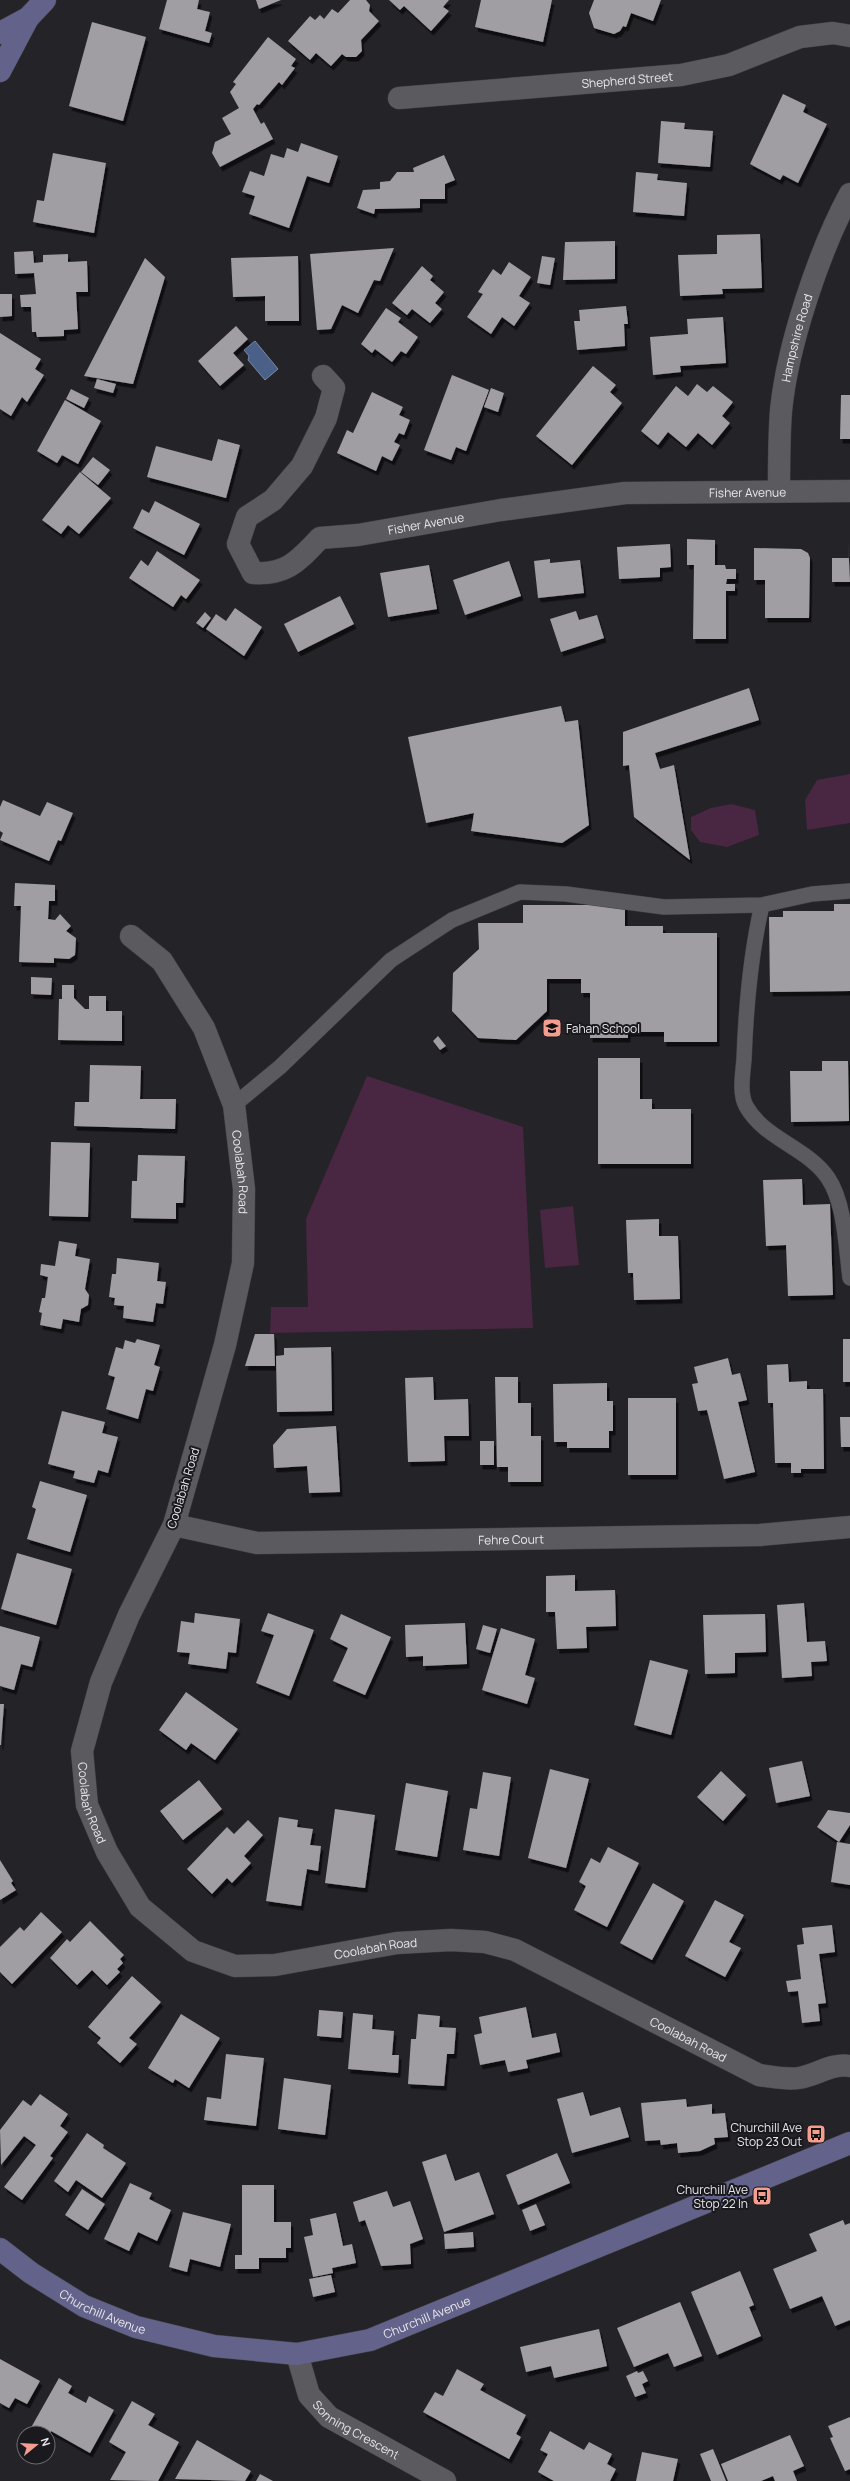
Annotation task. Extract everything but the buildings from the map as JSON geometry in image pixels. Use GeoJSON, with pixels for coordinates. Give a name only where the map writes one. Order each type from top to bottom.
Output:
{"type":"FeatureCollection","features":[{"type":"Feature","properties":{"kind":"street"},"geometry":{"type":"LineString","coordinates":[[0,71],[28,18],[45,0]]}},
{"type":"Feature","properties":{"kind":"street"},"geometry":{"type":"LineString","coordinates":[[0,33],[28,18]]}},
{"type":"Feature","properties":{"kind":"street","name":"Shepherd Street"},"geometry":{"type":"LineString","coordinates":[[399,98],[681,75],[729,65],[800,37],[833,33],[850,36]]}},
{"type":"Feature","properties":{"kind":"street","name":"Hampshire Road"},"geometry":{"type":"LineString","coordinates":[[778,490],[782,410],[794,345],[815,277],[837,218],[850,194]]}},
{"type":"Feature","properties":{"kind":"street","name":"Fisher Avenue"},"geometry":{"type":"LineString","coordinates":[[322,376],[334,388],[326,418],[302,466],[273,500],[247,517],[238,544],[253,573],[270,574],[294,565],[320,538],[358,535],[501,510],[625,493],[778,490],[850,491]]}},
{"type":"Feature","properties":{"kind":"street","name":"Coolabah Road"},"geometry":{"type":"LineString","coordinates":[[131,936],[162,961],[204,1028],[234,1105],[244,1189],[243,1263],[225,1345],[174,1525],[129,1615],[101,1682],[82,1751],[87,1805],[107,1852],[140,1907],[193,1951],[235,1966],[275,1965],[397,1943],[451,1940],[485,1942],[515,1950],[760,2075],[786,2080],[801,2078],[839,2064],[850,2066]]}},
{"type":"Feature","properties":{"kind":"street","name":"Fehre Court"},"geometry":{"type":"LineString","coordinates":[[174,1525],[257,1543],[760,1535],[850,1527]]}},
{"type":"Feature","properties":{"kind":"street","name":"Churchill Avenue"},"geometry":{"type":"LineString","coordinates":[[0,2249],[31,2273],[84,2306],[136,2327],[214,2346],[297,2354],[370,2340],[850,2143]]}},
{"type":"Feature","properties":{"kind":"street","name":"Sonning Crescent"},"geometry":{"type":"LineString","coordinates":[[297,2354],[309,2395],[329,2418],[445,2481]]}},
{"type":"Feature","properties":{"kind":"lane"},"geometry":{"type":"LineString","coordinates":[[234,1105],[280,1067],[391,960],[452,920],[520,892],[566,894],[664,907],[762,905],[812,894],[850,891]]}},
{"type":"Feature","properties":{"kind":"lane"},"geometry":{"type":"LineString","coordinates":[[762,905],[751,953],[747,995],[742,1095],[750,1113],[761,1124],[818,1167],[828,1177],[838,1199],[850,1278]]}},
{"type":"Feature","properties":{"kind":"shaded area"},"geometry":{"type":"Polygon","coordinates":[[[850,774],[850,823],[807,830],[805,800],[817,780],[850,774]]]}},
{"type":"Feature","properties":{"kind":"shaded area"},"geometry":{"type":"Polygon","coordinates":[[[731,804],[755,810],[759,835],[727,847],[700,842],[691,830],[691,817],[711,808],[731,804]]]}},
{"type":"Feature","properties":{"kind":"shaded area"},"geometry":{"type":"Polygon","coordinates":[[[367,1076],[523,1127],[533,1328],[270,1333],[271,1307],[308,1307],[306,1219],[367,1076]]]}},
{"type":"Feature","properties":{"kind":"shaded area"},"geometry":{"type":"Polygon","coordinates":[[[573,1206],[579,1265],[545,1268],[540,1210],[573,1206]]]}},
{"type":"Feature","properties":{"kind":"water"},"geometry":{"type":"Polygon","coordinates":[[[255,341],[278,369],[265,380],[248,360],[249,356],[244,350],[255,341]]]}},
{"type":"Feature","properties":{"kind":"place","name":"Fahan School"},"geometry":{"type":"Point","coordinates":[552,1028]}},
{"type":"Feature","properties":{"kind":"place","name":"Churchill Ave Stop 23 Out"},"geometry":{"type":"Point","coordinates":[816,2134]}},
{"type":"Feature","properties":{"kind":"place","name":"Churchill Ave Stop 22 In"},"geometry":{"type":"Point","coordinates":[762,2196]}}]}
